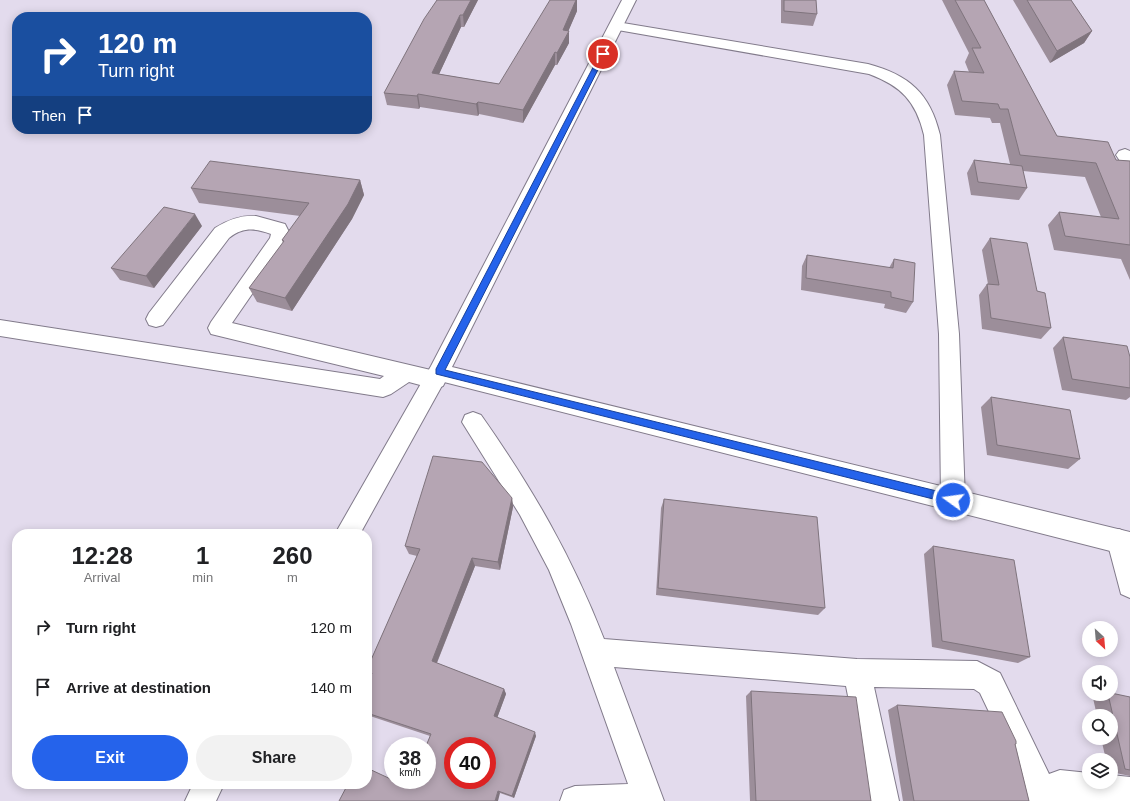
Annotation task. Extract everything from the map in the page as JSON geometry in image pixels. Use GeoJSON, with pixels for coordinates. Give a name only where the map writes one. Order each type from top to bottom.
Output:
{"type":"FeatureCollection","features":[{"type":"Feature","properties":{"kind":"street"},"geometry":{"type":"LineString","coordinates":[[350,529],[437,376],[629,0]]}},
{"type":"Feature","properties":{"kind":"street"},"geometry":{"type":"LineString","coordinates":[[617,26],[854,67],[893,79],[912,93],[923,106],[928,115],[932,134],[949,334],[953,500]]}},
{"type":"Feature","properties":{"kind":"street"},"geometry":{"type":"LineString","coordinates":[[156,319],[222,232],[231,226],[243,222],[260,223],[278,229],[281,234],[279,240],[218,328],[406,373],[437,376],[953,500],[1125,543],[1130,585]]}},
{"type":"Feature","properties":{"kind":"street"},"geometry":{"type":"LineString","coordinates":[[0,328],[383,388],[406,373]]}},
{"type":"Feature","properties":{"kind":"street"},"geometry":{"type":"LineString","coordinates":[[473,422],[503,465],[547,541],[575,599],[649,800],[575,801]]}},
{"type":"Feature","properties":{"kind":"street"},"geometry":{"type":"LineString","coordinates":[[595,652],[857,673],[977,675],[990,683],[1042,796],[1060,785],[1130,792]]}},
{"type":"Feature","properties":{"kind":"street"},"geometry":{"type":"LineString","coordinates":[[857,673],[884,801]]}},
{"type":"Feature","properties":{"kind":"street"},"geometry":{"type":"LineString","coordinates":[[200,801],[206,789]]}},
{"type":"Feature","properties":{"kind":"building"},"geometry":{"type":"Polygon","coordinates":[[[437,0],[471,0],[463,15],[460,15],[432,73],[499,84],[550,0],[576,0],[563,30],[569,31],[557,53],[555,52],[523,110],[418,94],[417,96],[384,93],[424,19],[437,0]]]}},
{"type":"Feature","properties":{"kind":"building"},"geometry":{"type":"Polygon","coordinates":[[[784,0],[816,0],[817,14],[784,11],[784,0]]]}},
{"type":"Feature","properties":{"kind":"building"},"geometry":{"type":"Polygon","coordinates":[[[955,0],[984,0],[1057,136],[1108,142],[1116,160],[1130,161],[1130,245],[1065,236],[1059,212],[1119,219],[1096,163],[1020,155],[1008,109],[1000,109],[998,104],[962,101],[954,71],[984,73],[972,48],[981,48],[955,0]]]}},
{"type":"Feature","properties":{"kind":"building"},"geometry":{"type":"Polygon","coordinates":[[[1027,0],[1071,0],[1092,31],[1057,51],[1027,0]]]}},
{"type":"Feature","properties":{"kind":"building"},"geometry":{"type":"Polygon","coordinates":[[[974,160],[1022,166],[1027,188],[978,182],[974,160]]]}},
{"type":"Feature","properties":{"kind":"building"},"geometry":{"type":"Polygon","coordinates":[[[210,161],[360,180],[348,204],[285,298],[249,288],[284,241],[282,240],[309,203],[191,188],[210,161]]]}},
{"type":"Feature","properties":{"kind":"building"},"geometry":{"type":"Polygon","coordinates":[[[164,207],[195,214],[146,276],[111,268],[164,207]]]}},
{"type":"Feature","properties":{"kind":"building"},"geometry":{"type":"Polygon","coordinates":[[[990,238],[1027,243],[1037,291],[1045,293],[1051,328],[991,318],[987,284],[999,285],[990,238]]]}},
{"type":"Feature","properties":{"kind":"building"},"geometry":{"type":"Polygon","coordinates":[[[807,255],[893,268],[894,259],[915,263],[913,302],[891,297],[891,292],[806,278],[807,255]]]}},
{"type":"Feature","properties":{"kind":"building"},"geometry":{"type":"Polygon","coordinates":[[[1063,337],[1127,346],[1130,357],[1130,388],[1072,379],[1063,337]]]}},
{"type":"Feature","properties":{"kind":"building"},"geometry":{"type":"Polygon","coordinates":[[[991,397],[1070,410],[1080,459],[997,445],[991,397]]]}},
{"type":"Feature","properties":{"kind":"building"},"geometry":{"type":"Polygon","coordinates":[[[433,456],[482,462],[512,498],[498,562],[472,558],[432,661],[504,689],[494,716],[535,732],[512,796],[498,791],[495,801],[339,801],[345,789],[372,789],[372,770],[384,776],[384,789],[436,789],[436,737],[430,737],[431,734],[372,715],[372,658],[420,549],[405,546],[433,456]]]}},
{"type":"Feature","properties":{"kind":"building"},"geometry":{"type":"Polygon","coordinates":[[[664,499],[817,517],[825,608],[658,588],[664,499]]]}},
{"type":"Feature","properties":{"kind":"building"},"geometry":{"type":"Polygon","coordinates":[[[933,546],[1014,560],[1030,657],[942,641],[933,546]]]}},
{"type":"Feature","properties":{"kind":"building"},"geometry":{"type":"Polygon","coordinates":[[[751,691],[856,697],[871,801],[756,801],[751,691]]]}},
{"type":"Feature","properties":{"kind":"building"},"geometry":{"type":"Polygon","coordinates":[[[1118,694],[1130,697],[1130,770],[1125,769],[1118,738],[1118,709],[1111,709],[1110,701],[1118,701],[1118,694]]]}},
{"type":"Feature","properties":{"kind":"building"},"geometry":{"type":"Polygon","coordinates":[[[897,705],[1002,712],[1016,741],[1015,744],[1029,801],[914,801],[897,705]]]}},
{"type":"Feature","properties":{"kind":"route"},"geometry":{"type":"LineString","coordinates":[[603,54],[439,372],[953,500]]}}]}
